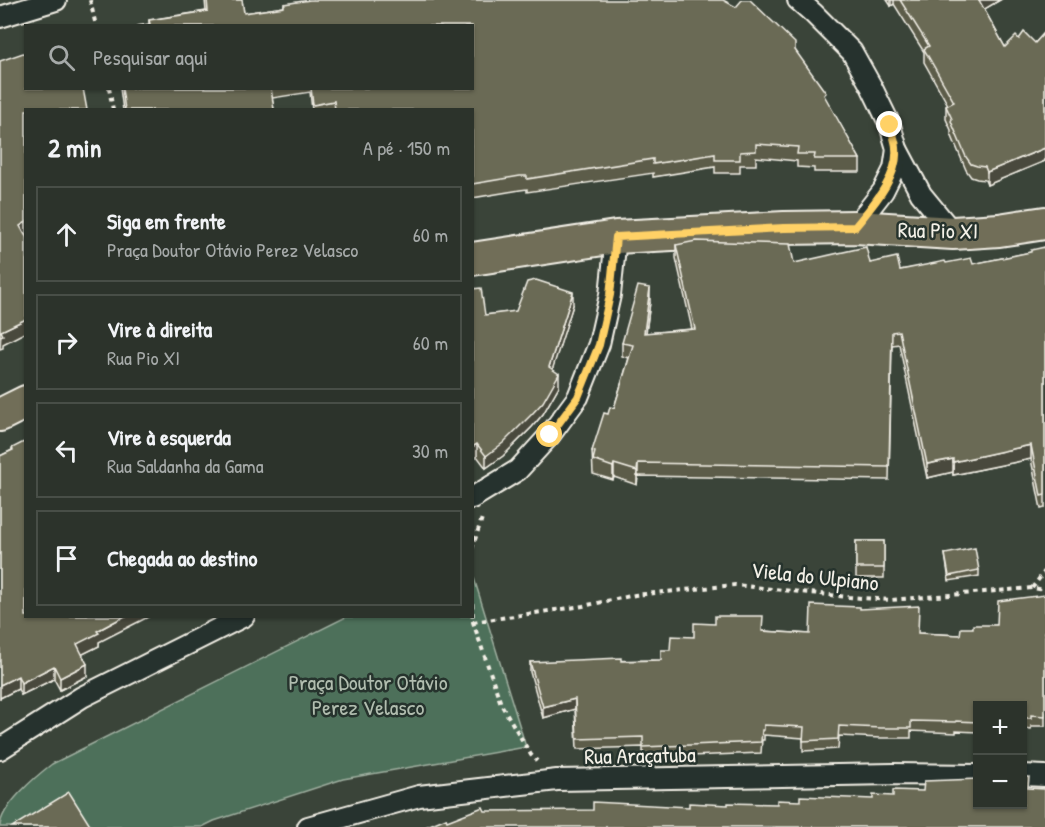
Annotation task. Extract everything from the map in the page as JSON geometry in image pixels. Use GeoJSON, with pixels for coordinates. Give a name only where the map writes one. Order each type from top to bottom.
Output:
{"type":"FeatureCollection","features":[{"type":"Feature","properties":{"kind":"main road","name":"Rua Pio XI"},"geometry":{"type":"LineString","coordinates":[[474,259],[616,237],[784,228],[855,227],[953,233],[999,230],[1045,223]]}},
{"type":"Feature","properties":{"kind":"main road"},"geometry":{"type":"LineString","coordinates":[[0,415],[24,403]]}},
{"type":"Feature","properties":{"kind":"street"},"geometry":{"type":"LineString","coordinates":[[0,17],[56,0]]}},
{"type":"Feature","properties":{"kind":"street"},"geometry":{"type":"LineString","coordinates":[[798,0],[852,52],[872,86],[890,125],[897,149],[921,194],[953,233]]}},
{"type":"Feature","properties":{"kind":"street"},"geometry":{"type":"LineString","coordinates":[[855,227],[883,192],[894,168],[897,149]]}},
{"type":"Feature","properties":{"kind":"street"},"geometry":{"type":"LineString","coordinates":[[474,497],[518,470],[550,435],[578,397],[599,345],[610,295],[616,237]]}},
{"type":"Feature","properties":{"kind":"street"},"geometry":{"type":"LineString","coordinates":[[0,749],[82,697],[240,618]]}},
{"type":"Feature","properties":{"kind":"street","name":"Rua Araçatuba"},"geometry":{"type":"LineString","coordinates":[[308,827],[419,796],[557,780],[893,774],[973,775]]}},
{"type":"Feature","properties":{"kind":"street"},"geometry":{"type":"LineString","coordinates":[[1027,775],[1045,776]]}},
{"type":"Feature","properties":{"kind":"path"},"geometry":{"type":"LineString","coordinates":[[90,0],[96,24]]}},
{"type":"Feature","properties":{"kind":"path"},"geometry":{"type":"LineString","coordinates":[[109,90],[113,108]]}},
{"type":"Feature","properties":{"kind":"path"},"geometry":{"type":"LineString","coordinates":[[1032,588],[1045,571]]}},
{"type":"Feature","properties":{"kind":"path","name":"Viela do Ulpiano"},"geometry":{"type":"LineString","coordinates":[[473,622],[584,606],[635,595],[735,585],[891,600],[1032,588],[1045,590]]}},
{"type":"Feature","properties":{"kind":"path"},"geometry":{"type":"LineString","coordinates":[[473,618],[501,704],[531,755],[557,780]]}},
{"type":"Feature","properties":{"kind":"green space","name":"Praça Doutor Otávio Perez Velasco"},"geometry":{"type":"Polygon","coordinates":[[[474,578],[526,747],[343,779],[214,821],[202,827],[0,827],[12,801],[52,764],[344,618],[474,618],[474,578]]]}},
{"type":"Feature","properties":{"kind":"building"},"geometry":{"type":"Polygon","coordinates":[[[207,0],[242,0],[244,13],[284,7],[284,4],[310,0],[723,0],[736,7],[742,0],[750,0],[795,43],[795,50],[826,93],[824,95],[860,159],[814,159],[815,154],[797,154],[798,147],[756,144],[756,151],[740,152],[740,160],[715,160],[715,154],[653,164],[653,159],[527,179],[527,176],[520,176],[474,184],[474,108],[335,108],[334,101],[313,105],[311,90],[474,90],[474,24],[150,24],[149,20],[208,11],[207,0]]]}},
{"type":"Feature","properties":{"kind":"building"},"geometry":{"type":"Polygon","coordinates":[[[900,0],[979,0],[1005,47],[1016,36],[1019,39],[1024,32],[1035,43],[1045,32],[1045,148],[987,172],[985,167],[971,164],[966,157],[946,106],[954,102],[924,49],[929,46],[900,0]]]}},
{"type":"Feature","properties":{"kind":"building"},"geometry":{"type":"Polygon","coordinates":[[[24,53],[24,90],[83,90],[87,108],[24,108],[24,223],[20,226],[24,233],[24,320],[1,331],[3,335],[0,336],[0,61],[24,53]]]}},
{"type":"Feature","properties":{"kind":"building"},"geometry":{"type":"Polygon","coordinates":[[[122,90],[271,90],[274,108],[125,108],[122,90]]]}},
{"type":"Feature","properties":{"kind":"building"},"geometry":{"type":"Polygon","coordinates":[[[696,241],[790,244],[794,263],[866,247],[870,263],[897,257],[900,270],[971,258],[973,264],[1045,247],[1045,495],[1041,496],[1031,445],[953,462],[953,459],[927,464],[899,331],[892,332],[889,467],[638,463],[637,471],[614,464],[613,467],[593,460],[595,452],[592,451],[604,413],[608,414],[610,407],[614,408],[633,345],[622,343],[638,286],[650,288],[644,333],[695,329],[676,245],[696,241]]]}},
{"type":"Feature","properties":{"kind":"building"},"geometry":{"type":"Polygon","coordinates":[[[536,280],[573,292],[549,367],[559,374],[543,402],[503,443],[486,456],[477,444],[474,446],[474,289],[481,288],[485,315],[516,311],[527,282],[536,280]]]}},
{"type":"Feature","properties":{"kind":"building"},"geometry":{"type":"Polygon","coordinates":[[[24,442],[24,618],[121,618],[77,644],[87,664],[60,678],[54,666],[21,683],[18,676],[0,685],[0,456],[13,450],[12,448],[24,442]]]}},
{"type":"Feature","properties":{"kind":"building"},"geometry":{"type":"Polygon","coordinates":[[[856,541],[884,541],[884,568],[856,568],[856,541]]]}},
{"type":"Feature","properties":{"kind":"building"},"geometry":{"type":"Polygon","coordinates":[[[975,548],[979,570],[949,576],[945,554],[975,548]]]}},
{"type":"Feature","properties":{"kind":"building"},"geometry":{"type":"Polygon","coordinates":[[[1045,595],[1045,716],[1031,715],[1031,718],[1027,718],[1027,701],[973,701],[973,722],[911,721],[911,728],[839,726],[838,739],[803,741],[804,727],[764,725],[761,742],[643,747],[643,737],[577,739],[575,699],[543,707],[530,662],[621,658],[621,661],[661,660],[661,650],[670,650],[671,636],[694,637],[694,623],[715,624],[715,616],[763,616],[762,631],[810,634],[811,605],[860,607],[860,609],[919,606],[918,633],[960,635],[961,628],[973,628],[973,625],[997,625],[998,601],[1045,595]]]}},
{"type":"Feature","properties":{"kind":"building"},"geometry":{"type":"Polygon","coordinates":[[[1027,777],[1029,777],[1028,788],[1045,789],[1045,827],[425,827],[483,807],[485,811],[593,810],[593,802],[689,807],[689,803],[777,804],[777,800],[800,801],[800,796],[873,799],[873,795],[893,796],[893,790],[923,791],[924,781],[973,779],[973,809],[1027,809],[1027,777]]]}},
{"type":"Feature","properties":{"kind":"building"},"geometry":{"type":"Polygon","coordinates":[[[69,792],[91,827],[12,827],[69,792]]]}},
{"type":"Feature","properties":{"kind":"route"},"geometry":{"type":"LineString","coordinates":[[550,435],[578,397],[599,345],[610,295],[616,237],[784,228],[855,227],[883,192],[894,168],[897,149],[890,125]]}}]}
